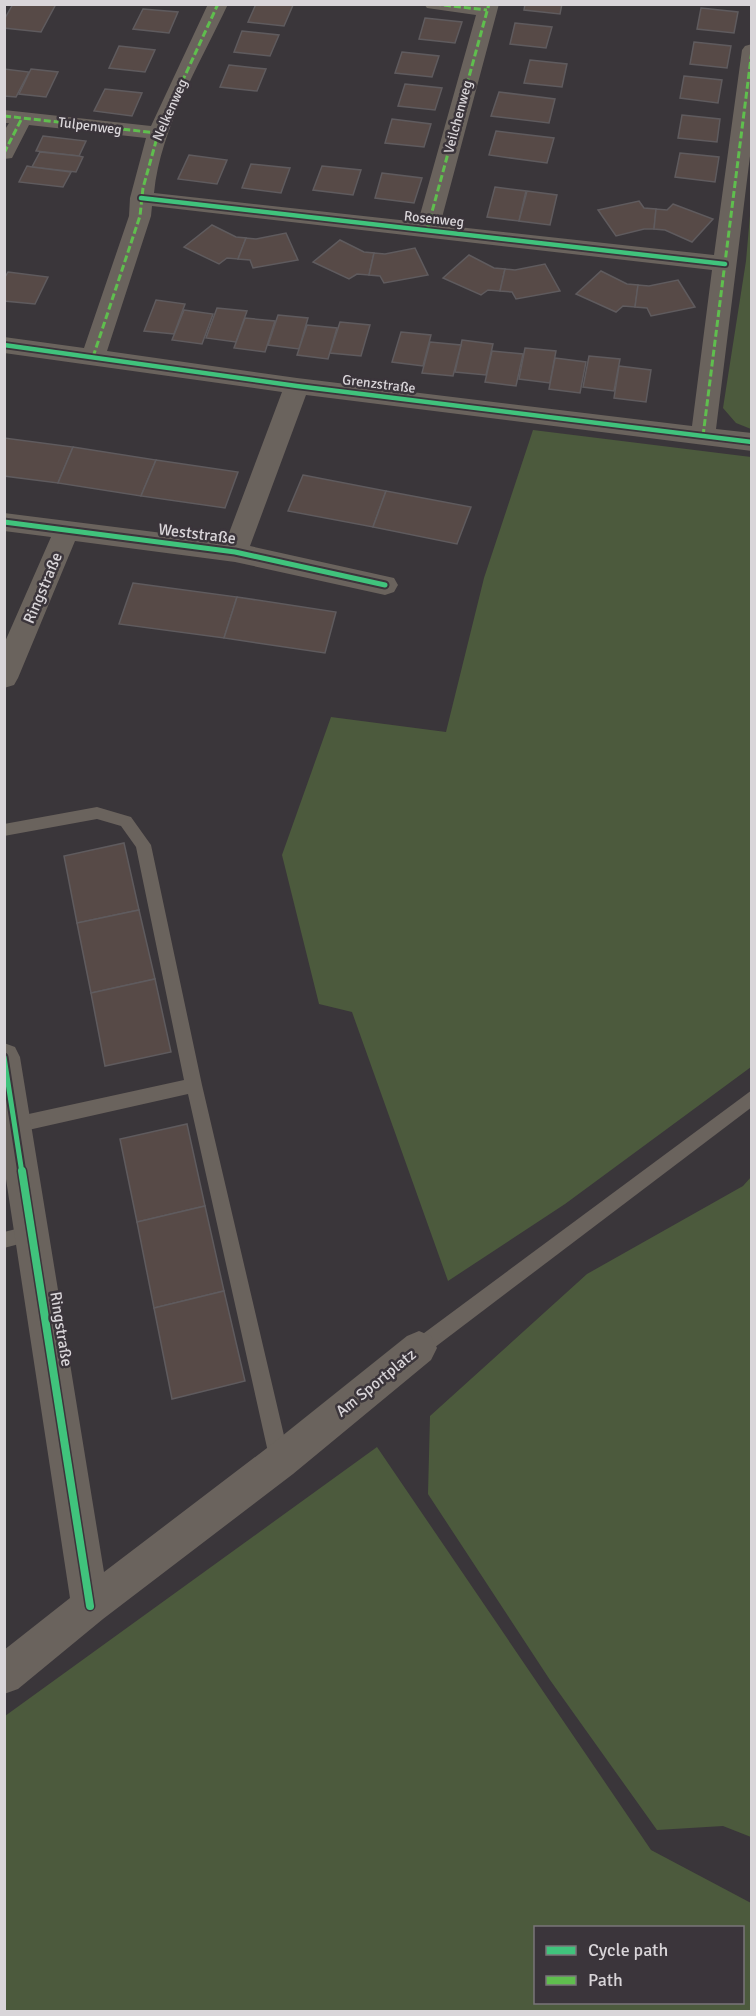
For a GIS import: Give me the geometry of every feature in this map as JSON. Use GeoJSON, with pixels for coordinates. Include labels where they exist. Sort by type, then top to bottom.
{"type":"FeatureCollection","features":[{"type":"Feature","properties":{"kind":"street","name":"Nelkenweg"},"geometry":{"type":"LineString","coordinates":[[93,357],[140,216],[141,198],[158,134],[218,4]]}},
{"type":"Feature","properties":{"kind":"street"},"geometry":{"type":"LineString","coordinates":[[434,4],[488,7]]}},
{"type":"Feature","properties":{"kind":"street","name":"Veilchenweg"},"geometry":{"type":"LineString","coordinates":[[427,230],[488,7]]}},
{"type":"Feature","properties":{"kind":"street"},"geometry":{"type":"LineString","coordinates":[[704,436],[752,50]]}},
{"type":"Feature","properties":{"kind":"street","name":"Tulpenweg"},"geometry":{"type":"LineString","coordinates":[[4,153],[13,117],[158,134]]}},
{"type":"Feature","properties":{"kind":"street","name":"Rosenweg"},"geometry":{"type":"LineString","coordinates":[[141,198],[725,264]]}},
{"type":"Feature","properties":{"kind":"street","name":"Grenzstraße"},"geometry":{"type":"LineString","coordinates":[[4,345],[297,386],[752,442]]}},
{"type":"Feature","properties":{"kind":"street","name":"Weststraße"},"geometry":{"type":"LineString","coordinates":[[235,552],[297,386]]}},
{"type":"Feature","properties":{"kind":"street","name":"Weststraße"},"geometry":{"type":"LineString","coordinates":[[4,522],[66,532],[235,552],[384,585]]}},
{"type":"Feature","properties":{"kind":"street","name":"Ringstraße"},"geometry":{"type":"LineString","coordinates":[[4,678],[66,532]]}},
{"type":"Feature","properties":{"kind":"street","name":"Ringstraße"},"geometry":{"type":"LineString","coordinates":[[4,1057],[15,1125],[18,1236],[90,1606]]}},
{"type":"Feature","properties":{"kind":"street","name":"Am Sportplatz"},"geometry":{"type":"LineString","coordinates":[[4,1675],[90,1606],[280,1461],[418,1348]]}},
{"type":"Feature","properties":{"kind":"lane"},"geometry":{"type":"LineString","coordinates":[[4,830],[97,813],[126,821],[143,845],[194,1085],[280,1461]]}},
{"type":"Feature","properties":{"kind":"lane"},"geometry":{"type":"LineString","coordinates":[[15,1125],[194,1085]]}},
{"type":"Feature","properties":{"kind":"lane","name":"Am Sportplatz"},"geometry":{"type":"LineString","coordinates":[[418,1348],[501,1283],[660,1169],[752,1097]]}},
{"type":"Feature","properties":{"kind":"green space"},"geometry":{"type":"Polygon","coordinates":[[[751,204],[751,429],[736,423],[723,408],[746,261],[751,204]]]}},
{"type":"Feature","properties":{"kind":"green space"},"geometry":{"type":"Polygon","coordinates":[[[533,430],[751,457],[751,1067],[565,1204],[448,1281],[352,1012],[319,1004],[282,855],[331,717],[446,732],[484,578],[533,430]]]}},
{"type":"Feature","properties":{"kind":"green space"},"geometry":{"type":"Polygon","coordinates":[[[751,1177],[751,1837],[723,1826],[657,1830],[550,1680],[428,1494],[430,1416],[587,1274],[743,1186],[751,1177]]]}},
{"type":"Feature","properties":{"kind":"green space"},"geometry":{"type":"Polygon","coordinates":[[[377,1447],[651,1850],[751,1903],[751,2011],[5,2011],[5,1716],[377,1447]]]}},
{"type":"Feature","properties":{"kind":"building"},"geometry":{"type":"Polygon","coordinates":[[[13,4],[56,4],[41,32],[4,28],[4,20],[13,4]]]}},
{"type":"Feature","properties":{"kind":"building"},"geometry":{"type":"Polygon","coordinates":[[[256,4],[293,5],[284,26],[248,22],[256,4]]]}},
{"type":"Feature","properties":{"kind":"building"},"geometry":{"type":"Polygon","coordinates":[[[525,4],[562,4],[560,14],[524,10],[525,4]]]}},
{"type":"Feature","properties":{"kind":"building"},"geometry":{"type":"Polygon","coordinates":[[[701,8],[738,12],[734,33],[697,29],[701,8]]]}},
{"type":"Feature","properties":{"kind":"building"},"geometry":{"type":"Polygon","coordinates":[[[143,9],[178,12],[169,33],[133,29],[143,9]]]}},
{"type":"Feature","properties":{"kind":"building"},"geometry":{"type":"Polygon","coordinates":[[[425,18],[462,22],[455,43],[419,39],[425,18]]]}},
{"type":"Feature","properties":{"kind":"building"},"geometry":{"type":"Polygon","coordinates":[[[515,23],[552,27],[546,48],[510,44],[515,23]]]}},
{"type":"Feature","properties":{"kind":"building"},"geometry":{"type":"Polygon","coordinates":[[[242,31],[279,35],[270,56],[234,52],[242,31]]]}},
{"type":"Feature","properties":{"kind":"building"},"geometry":{"type":"Polygon","coordinates":[[[694,42],[731,46],[727,68],[690,64],[694,42]]]}},
{"type":"Feature","properties":{"kind":"building"},"geometry":{"type":"Polygon","coordinates":[[[119,46],[155,50],[145,72],[109,68],[119,46]]]}},
{"type":"Feature","properties":{"kind":"building"},"geometry":{"type":"Polygon","coordinates":[[[402,52],[439,56],[432,77],[395,73],[402,52]]]}},
{"type":"Feature","properties":{"kind":"building"},"geometry":{"type":"Polygon","coordinates":[[[530,60],[567,64],[562,87],[524,83],[530,60]]]}},
{"type":"Feature","properties":{"kind":"building"},"geometry":{"type":"Polygon","coordinates":[[[229,65],[266,69],[257,91],[220,87],[229,65]]]}},
{"type":"Feature","properties":{"kind":"building"},"geometry":{"type":"Polygon","coordinates":[[[4,69],[29,72],[16,97],[4,96],[4,69]]]}},
{"type":"Feature","properties":{"kind":"building"},"geometry":{"type":"Polygon","coordinates":[[[31,69],[58,72],[46,97],[19,94],[31,69]]]}},
{"type":"Feature","properties":{"kind":"building"},"geometry":{"type":"Polygon","coordinates":[[[684,76],[722,80],[718,103],[680,98],[684,76]]]}},
{"type":"Feature","properties":{"kind":"building"},"geometry":{"type":"Polygon","coordinates":[[[405,84],[442,88],[435,110],[398,106],[405,84]]]}},
{"type":"Feature","properties":{"kind":"building"},"geometry":{"type":"Polygon","coordinates":[[[105,89],[142,93],[132,116],[94,111],[105,89]]]}},
{"type":"Feature","properties":{"kind":"building"},"geometry":{"type":"Polygon","coordinates":[[[499,92],[555,99],[549,123],[491,116],[499,92]]]}},
{"type":"Feature","properties":{"kind":"building"},"geometry":{"type":"Polygon","coordinates":[[[682,115],[720,119],[717,142],[678,138],[682,115]]]}},
{"type":"Feature","properties":{"kind":"building"},"geometry":{"type":"Polygon","coordinates":[[[392,119],[431,124],[424,147],[385,143],[392,119]]]}},
{"type":"Feature","properties":{"kind":"building"},"geometry":{"type":"Polygon","coordinates":[[[496,131],[554,138],[547,163],[489,155],[496,131]]]}},
{"type":"Feature","properties":{"kind":"building"},"geometry":{"type":"Polygon","coordinates":[[[43,136],[86,141],[79,156],[36,151],[43,136]]]}},
{"type":"Feature","properties":{"kind":"building"},"geometry":{"type":"Polygon","coordinates":[[[40,152],[83,157],[76,172],[32,167],[40,152]]]}},
{"type":"Feature","properties":{"kind":"building"},"geometry":{"type":"Polygon","coordinates":[[[680,153],[719,157],[715,182],[675,177],[680,153]]]}},
{"type":"Feature","properties":{"kind":"building"},"geometry":{"type":"Polygon","coordinates":[[[189,155],[227,160],[217,184],[178,179],[189,155]]]}},
{"type":"Feature","properties":{"kind":"building"},"geometry":{"type":"Polygon","coordinates":[[[251,164],[290,168],[281,193],[242,188],[251,164]]]}},
{"type":"Feature","properties":{"kind":"building"},"geometry":{"type":"Polygon","coordinates":[[[27,166],[71,172],[63,187],[19,182],[27,166]]]}},
{"type":"Feature","properties":{"kind":"building"},"geometry":{"type":"Polygon","coordinates":[[[322,166],[361,170],[353,195],[313,190],[322,166]]]}},
{"type":"Feature","properties":{"kind":"building"},"geometry":{"type":"Polygon","coordinates":[[[382,173],[422,178],[414,203],[375,198],[382,173]]]}},
{"type":"Feature","properties":{"kind":"building"},"geometry":{"type":"Polygon","coordinates":[[[495,187],[526,191],[519,221],[487,217],[495,187]]]}},
{"type":"Feature","properties":{"kind":"building"},"geometry":{"type":"Polygon","coordinates":[[[527,191],[557,195],[550,225],[519,221],[527,191]]]}},
{"type":"Feature","properties":{"kind":"building"},"geometry":{"type":"Polygon","coordinates":[[[639,201],[644,208],[656,209],[654,229],[644,229],[616,236],[598,210],[639,201]]]}},
{"type":"Feature","properties":{"kind":"building"},"geometry":{"type":"Polygon","coordinates":[[[673,204],[713,219],[692,242],[665,230],[654,229],[656,209],[667,210],[673,204]]]}},
{"type":"Feature","properties":{"kind":"building"},"geometry":{"type":"Polygon","coordinates":[[[212,225],[236,237],[246,238],[238,259],[227,258],[219,264],[184,247],[212,225]]]}},
{"type":"Feature","properties":{"kind":"building"},"geometry":{"type":"Polygon","coordinates":[[[286,233],[298,260],[253,268],[250,260],[238,259],[246,238],[256,239],[286,233]]]}},
{"type":"Feature","properties":{"kind":"building"},"geometry":{"type":"Polygon","coordinates":[[[340,240],[364,252],[374,253],[369,275],[357,274],[349,279],[313,262],[340,240]]]}},
{"type":"Feature","properties":{"kind":"building"},"geometry":{"type":"Polygon","coordinates":[[[415,248],[428,275],[384,283],[380,276],[369,275],[374,253],[385,254],[415,248]]]}},
{"type":"Feature","properties":{"kind":"building"},"geometry":{"type":"Polygon","coordinates":[[[469,255],[494,268],[505,269],[500,291],[488,290],[481,295],[443,278],[469,255]]]}},
{"type":"Feature","properties":{"kind":"building"},"geometry":{"type":"Polygon","coordinates":[[[545,264],[560,291],[516,299],[512,292],[500,291],[505,269],[515,270],[545,264]]]}},
{"type":"Feature","properties":{"kind":"building"},"geometry":{"type":"Polygon","coordinates":[[[601,271],[627,284],[638,285],[635,307],[623,306],[616,312],[576,294],[601,271]]]}},
{"type":"Feature","properties":{"kind":"building"},"geometry":{"type":"Polygon","coordinates":[[[8,272],[48,277],[35,304],[4,301],[4,279],[8,272]]]}},
{"type":"Feature","properties":{"kind":"building"},"geometry":{"type":"Polygon","coordinates":[[[678,280],[695,307],[651,316],[647,308],[635,307],[638,285],[649,286],[678,280]]]}},
{"type":"Feature","properties":{"kind":"building"},"geometry":{"type":"Polygon","coordinates":[[[156,300],[185,304],[174,334],[144,331],[156,300]]]}},
{"type":"Feature","properties":{"kind":"building"},"geometry":{"type":"Polygon","coordinates":[[[217,308],[247,311],[236,342],[206,338],[217,308]]]}},
{"type":"Feature","properties":{"kind":"building"},"geometry":{"type":"Polygon","coordinates":[[[184,310],[213,314],[202,344],[172,340],[184,310]]]}},
{"type":"Feature","properties":{"kind":"building"},"geometry":{"type":"Polygon","coordinates":[[[278,315],[308,318],[299,349],[268,345],[278,315]]]}},
{"type":"Feature","properties":{"kind":"building"},"geometry":{"type":"Polygon","coordinates":[[[245,318],[275,321],[265,352],[234,348],[245,318]]]}},
{"type":"Feature","properties":{"kind":"building"},"geometry":{"type":"Polygon","coordinates":[[[340,322],[370,325],[361,356],[330,353],[340,322]]]}},
{"type":"Feature","properties":{"kind":"building"},"geometry":{"type":"Polygon","coordinates":[[[307,325],[337,328],[328,359],[297,355],[307,325]]]}},
{"type":"Feature","properties":{"kind":"building"},"geometry":{"type":"Polygon","coordinates":[[[401,332],[431,335],[423,366],[392,362],[401,332]]]}},
{"type":"Feature","properties":{"kind":"building"},"geometry":{"type":"Polygon","coordinates":[[[462,340],[493,344],[486,375],[455,372],[462,340]]]}},
{"type":"Feature","properties":{"kind":"building"},"geometry":{"type":"Polygon","coordinates":[[[430,342],[461,345],[453,376],[422,373],[430,342]]]}},
{"type":"Feature","properties":{"kind":"building"},"geometry":{"type":"Polygon","coordinates":[[[525,348],[556,351],[550,383],[519,379],[525,348]]]}},
{"type":"Feature","properties":{"kind":"building"},"geometry":{"type":"Polygon","coordinates":[[[492,351],[523,354],[516,386],[485,382],[492,351]]]}},
{"type":"Feature","properties":{"kind":"building"},"geometry":{"type":"Polygon","coordinates":[[[589,356],[620,359],[614,391],[583,387],[589,356]]]}},
{"type":"Feature","properties":{"kind":"building"},"geometry":{"type":"Polygon","coordinates":[[[555,358],[586,362],[580,393],[549,389],[555,358]]]}},
{"type":"Feature","properties":{"kind":"building"},"geometry":{"type":"Polygon","coordinates":[[[619,366],[651,370],[646,402],[614,398],[619,366]]]}},
{"type":"Feature","properties":{"kind":"building"},"geometry":{"type":"Polygon","coordinates":[[[4,438],[73,447],[58,483],[4,476],[4,438]]]}},
{"type":"Feature","properties":{"kind":"building"},"geometry":{"type":"Polygon","coordinates":[[[73,447],[156,460],[141,496],[58,483],[73,447]]]}},
{"type":"Feature","properties":{"kind":"building"},"geometry":{"type":"Polygon","coordinates":[[[156,460],[238,472],[225,508],[141,496],[156,460]]]}},
{"type":"Feature","properties":{"kind":"building"},"geometry":{"type":"Polygon","coordinates":[[[303,475],[386,491],[373,527],[288,511],[303,475]]]}},
{"type":"Feature","properties":{"kind":"building"},"geometry":{"type":"Polygon","coordinates":[[[386,491],[471,507],[457,544],[373,527],[386,491]]]}},
{"type":"Feature","properties":{"kind":"building"},"geometry":{"type":"Polygon","coordinates":[[[133,583],[237,597],[224,638],[119,624],[133,583]]]}},
{"type":"Feature","properties":{"kind":"building"},"geometry":{"type":"Polygon","coordinates":[[[237,597],[336,612],[325,653],[224,638],[237,597]]]}},
{"type":"Feature","properties":{"kind":"building"},"geometry":{"type":"Polygon","coordinates":[[[124,843],[139,910],[77,923],[64,856],[124,843]]]}},
{"type":"Feature","properties":{"kind":"building"},"geometry":{"type":"Polygon","coordinates":[[[139,910],[155,979],[91,993],[77,923],[139,910]]]}},
{"type":"Feature","properties":{"kind":"building"},"geometry":{"type":"Polygon","coordinates":[[[155,979],[171,1052],[105,1066],[91,993],[155,979]]]}},
{"type":"Feature","properties":{"kind":"building"},"geometry":{"type":"Polygon","coordinates":[[[187,1124],[205,1206],[137,1222],[120,1139],[187,1124]]]}},
{"type":"Feature","properties":{"kind":"building"},"geometry":{"type":"Polygon","coordinates":[[[205,1206],[224,1291],[154,1308],[137,1222],[205,1206]]]}},
{"type":"Feature","properties":{"kind":"building"},"geometry":{"type":"Polygon","coordinates":[[[224,1291],[245,1381],[172,1399],[154,1308],[224,1291]]]}},
{"type":"Feature","properties":{"kind":"marked path"},"geometry":{"type":"LineString","coordinates":[[93,357],[140,216],[143,188],[158,134],[218,4]]}},
{"type":"Feature","properties":{"kind":"marked path"},"geometry":{"type":"LineString","coordinates":[[434,4],[487,10]]}},
{"type":"Feature","properties":{"kind":"marked path"},"geometry":{"type":"LineString","coordinates":[[427,230],[489,4]]}},
{"type":"Feature","properties":{"kind":"marked path"},"geometry":{"type":"LineString","coordinates":[[703,436],[752,50]]}},
{"type":"Feature","properties":{"kind":"marked path"},"geometry":{"type":"LineString","coordinates":[[4,116],[157,133]]}},
{"type":"Feature","properties":{"kind":"marked path"},"geometry":{"type":"LineString","coordinates":[[4,153],[22,118]]}},
{"type":"Feature","properties":{"kind":"cycle path"},"geometry":{"type":"LineString","coordinates":[[141,198],[725,264]]}},
{"type":"Feature","properties":{"kind":"cycle path"},"geometry":{"type":"LineString","coordinates":[[4,345],[297,386],[752,442]]}},
{"type":"Feature","properties":{"kind":"cycle path"},"geometry":{"type":"LineString","coordinates":[[4,522],[235,552],[385,585]]}},
{"type":"Feature","properties":{"kind":"cycle path"},"geometry":{"type":"LineString","coordinates":[[4,1057],[90,1606]]}}]}
